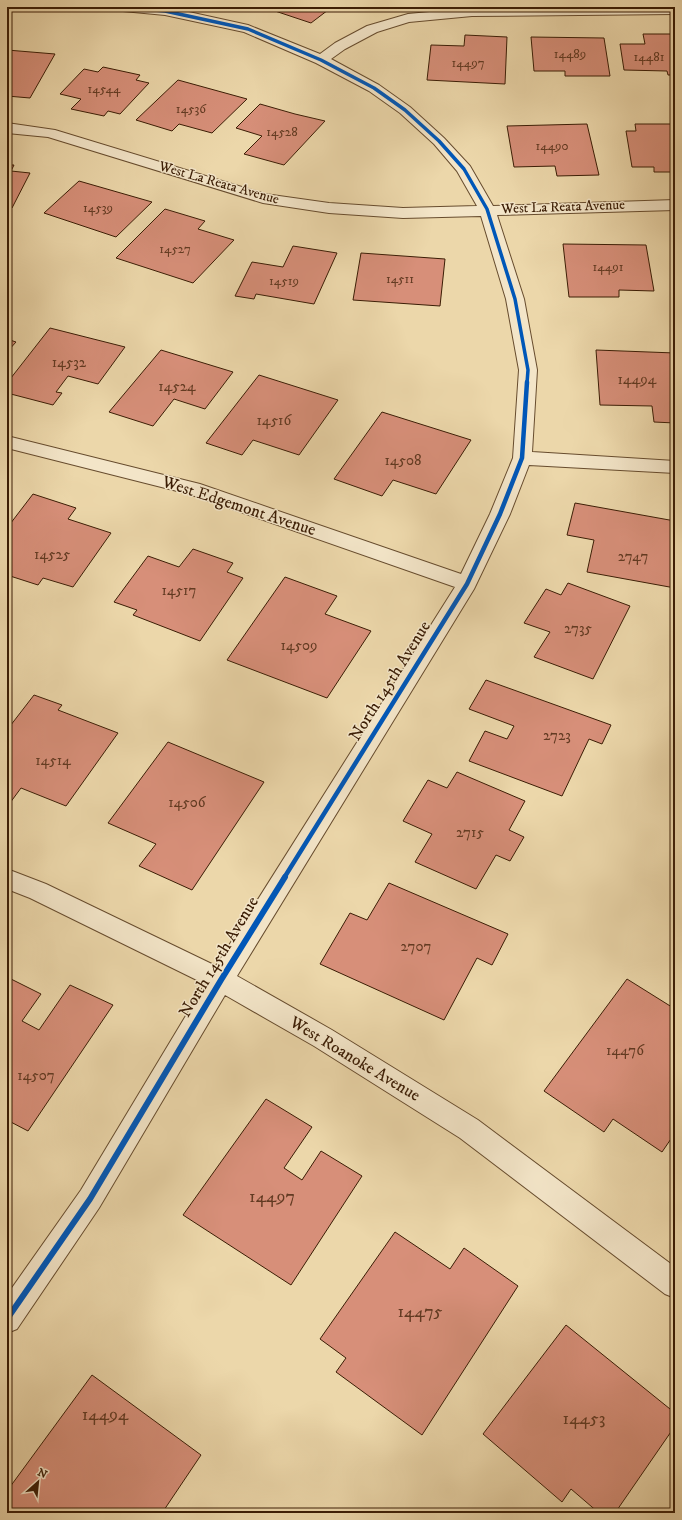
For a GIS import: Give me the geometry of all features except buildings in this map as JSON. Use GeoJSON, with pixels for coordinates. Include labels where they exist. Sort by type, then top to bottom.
{"type":"FeatureCollection","features":[{"type":"Feature","properties":{"kind":"street","name":"North 145th Avenue"},"geometry":{"type":"LineString","coordinates":[[7,1319],[90,1199],[221,980],[467,584],[500,514],[522,458],[528,370],[515,299],[487,209],[464,169],[439,141],[405,110],[374,88],[321,60],[248,29],[165,11],[123,7]]}},
{"type":"Feature","properties":{"kind":"street"},"geometry":{"type":"LineString","coordinates":[[321,60],[340,46],[372,29],[408,18],[472,12],[675,10]]}},
{"type":"Feature","properties":{"kind":"street","name":"West La Reata Avenue"},"geometry":{"type":"LineString","coordinates":[[7,128],[50,132],[263,198],[329,208],[403,213],[487,209],[675,205]]}},
{"type":"Feature","properties":{"kind":"street","name":"West Edgemont Avenue"},"geometry":{"type":"LineString","coordinates":[[7,442],[194,489],[467,584]]}},
{"type":"Feature","properties":{"kind":"street"},"geometry":{"type":"LineString","coordinates":[[522,458],[675,467]]}},
{"type":"Feature","properties":{"kind":"street","name":"West Roanoke Avenue"},"geometry":{"type":"LineString","coordinates":[[7,879],[38,891],[221,980],[323,1038],[469,1129],[675,1284]]}},
{"type":"Feature","properties":{"kind":"cycle path"},"geometry":{"type":"LineString","coordinates":[[7,1319],[90,1199],[221,980],[467,584],[500,514],[522,458],[528,370],[515,299],[487,209],[464,169],[439,141],[405,110],[374,88],[321,60],[248,29],[165,11],[123,7]]}}]}
